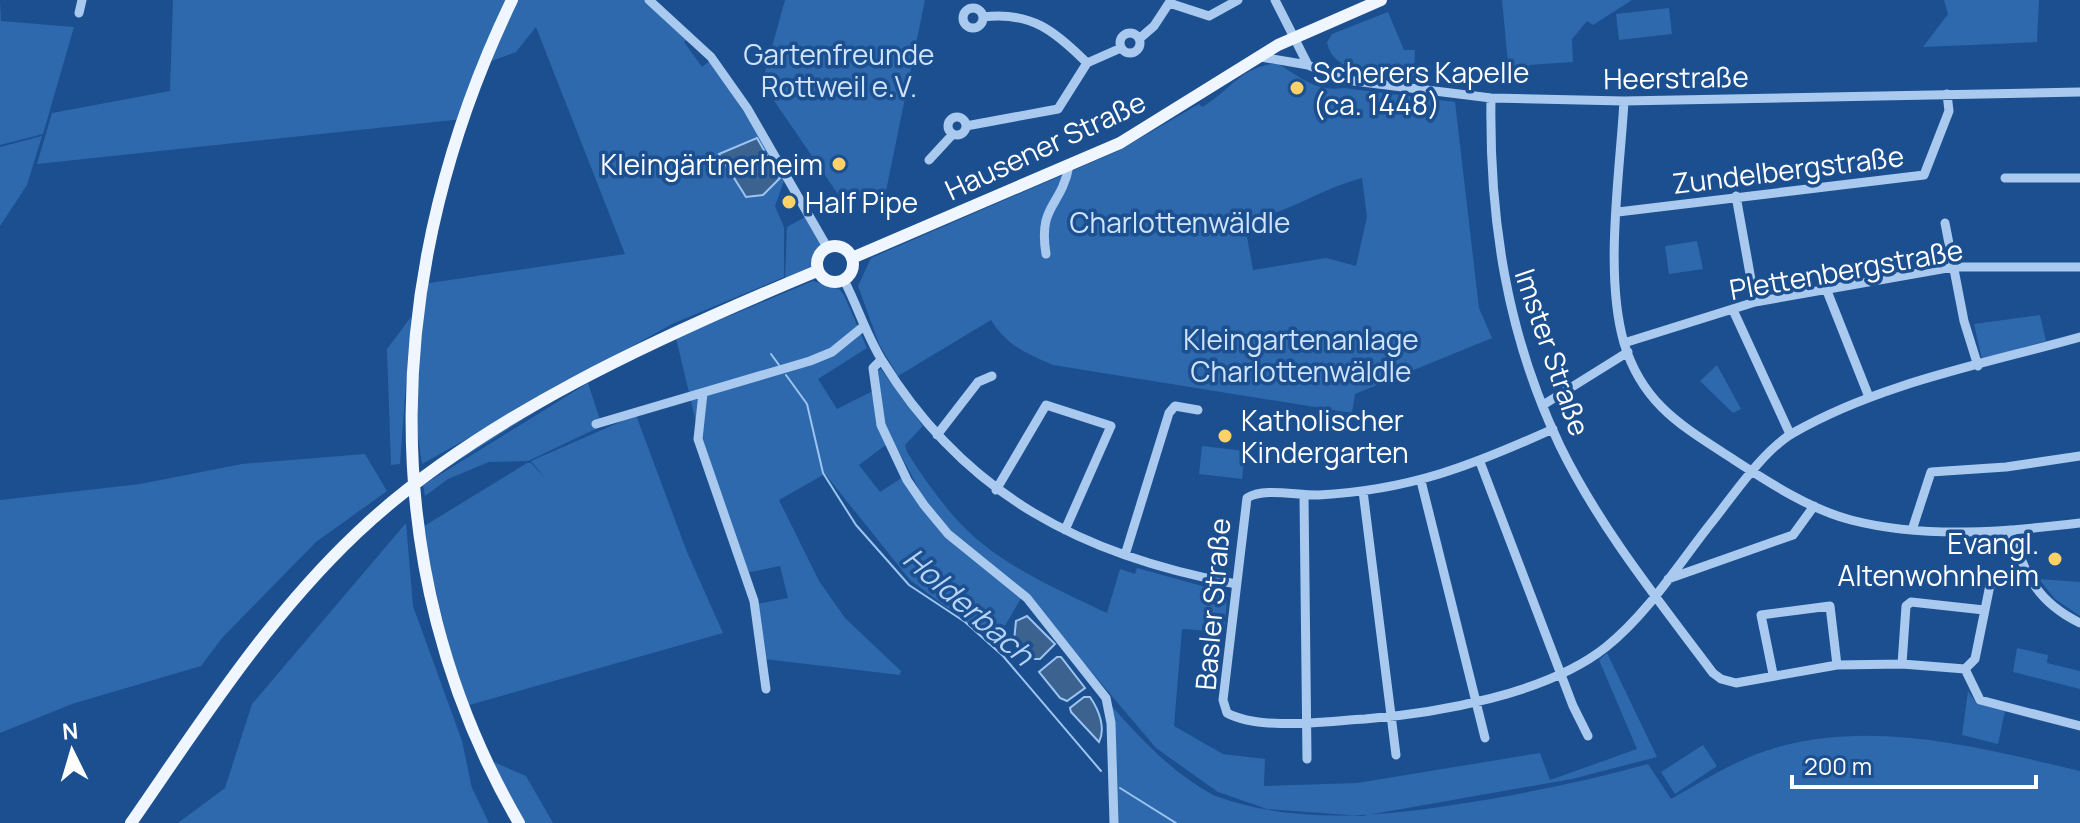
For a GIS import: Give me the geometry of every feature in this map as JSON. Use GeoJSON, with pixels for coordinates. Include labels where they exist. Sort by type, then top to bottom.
{"type":"FeatureCollection","features":[{"type":"Feature","properties":{"kind":"main road"},"geometry":{"type":"LineString","coordinates":[[512,0],[463,113],[430,226],[412,351],[411,458],[436,615],[457,687],[482,749],[519,823]]}},
{"type":"Feature","properties":{"kind":"main road","name":"Hausener Straße"},"geometry":{"type":"LineString","coordinates":[[852,258],[1069,166],[1155,123],[1257,57],[1381,0]]}},
{"type":"Feature","properties":{"kind":"main road"},"geometry":{"type":"LineString","coordinates":[[827,247],[842,247],[852,258],[852,271],[844,280],[831,282],[817,271],[819,254],[827,247]]}},
{"type":"Feature","properties":{"kind":"main road"},"geometry":{"type":"LineString","coordinates":[[131,823],[244,659],[359,530],[491,432],[576,381],[817,271]]}},
{"type":"Feature","properties":{"kind":"street"},"geometry":{"type":"LineString","coordinates":[[79,13],[82,0]]}},
{"type":"Feature","properties":{"kind":"street"},"geometry":{"type":"LineString","coordinates":[[649,0],[711,57],[747,108],[827,247]]}},
{"type":"Feature","properties":{"kind":"street"},"geometry":{"type":"LineString","coordinates":[[929,160],[953,134],[962,133],[966,126],[1058,109],[1087,63],[1121,48],[1121,39],[1125,34],[1132,33],[1139,39],[1154,26],[1170,2],[1209,16],[1238,0]]}},
{"type":"Feature","properties":{"kind":"street"},"geometry":{"type":"LineString","coordinates":[[1275,0],[1308,65]]}},
{"type":"Feature","properties":{"kind":"street"},"geometry":{"type":"LineString","coordinates":[[966,5],[978,9],[983,17],[980,26],[970,28],[963,17],[966,5]]}},
{"type":"Feature","properties":{"kind":"street"},"geometry":{"type":"LineString","coordinates":[[983,17],[1022,16],[1062,38],[1087,63]]}},
{"type":"Feature","properties":{"kind":"street","name":"Heerstraße"},"geometry":{"type":"LineString","coordinates":[[1257,57],[1308,65],[1346,80],[1491,98],[1624,101],[2080,92]]}},
{"type":"Feature","properties":{"kind":"street","name":"Zundelbergstraße"},"geometry":{"type":"LineString","coordinates":[[1618,212],[1924,175],[1949,111],[1947,94]]}},
{"type":"Feature","properties":{"kind":"street","name":"Imster Straße"},"geometry":{"type":"LineString","coordinates":[[1491,98],[1490,160],[1503,279],[1553,429],[1595,508],[1655,595],[1721,679],[1736,683],[1773,674]]}},
{"type":"Feature","properties":{"kind":"street"},"geometry":{"type":"LineString","coordinates":[[1624,101],[1615,294],[1626,348],[1646,390],[1671,419],[1753,472],[1814,506],[1849,520],[1912,530],[2010,530],[2080,523]]}},
{"type":"Feature","properties":{"kind":"street"},"geometry":{"type":"LineString","coordinates":[[1046,254],[1043,230],[1046,214],[1065,187],[1069,166]]}},
{"type":"Feature","properties":{"kind":"street"},"geometry":{"type":"LineString","coordinates":[[2005,178],[2080,178]]}},
{"type":"Feature","properties":{"kind":"street"},"geometry":{"type":"LineString","coordinates":[[1736,196],[1755,302]]}},
{"type":"Feature","properties":{"kind":"street"},"geometry":{"type":"LineString","coordinates":[[1945,223],[1964,321],[1978,366]]}},
{"type":"Feature","properties":{"kind":"street","name":"Plettenbergstraße"},"geometry":{"type":"LineString","coordinates":[[1543,405],[1626,348],[1755,302],[1953,267],[2080,267]]}},
{"type":"Feature","properties":{"kind":"street"},"geometry":{"type":"LineString","coordinates":[[844,280],[881,360],[953,454],[996,490],[1065,530],[1125,555],[1236,584]]}},
{"type":"Feature","properties":{"kind":"street"},"geometry":{"type":"LineString","coordinates":[[1827,291],[1869,397]]}},
{"type":"Feature","properties":{"kind":"street"},"geometry":{"type":"LineString","coordinates":[[1733,310],[1790,434],[1869,397],[2080,337]]}},
{"type":"Feature","properties":{"kind":"street"},"geometry":{"type":"LineString","coordinates":[[596,424],[810,361],[832,352],[864,326]]}},
{"type":"Feature","properties":{"kind":"street"},"geometry":{"type":"LineString","coordinates":[[881,360],[873,368],[876,406],[907,480],[948,534],[1027,598],[1106,698],[1111,723],[1114,823]]}},
{"type":"Feature","properties":{"kind":"street"},"geometry":{"type":"LineString","coordinates":[[937,435],[978,382],[992,376]]}},
{"type":"Feature","properties":{"kind":"street"},"geometry":{"type":"LineString","coordinates":[[703,393],[698,439],[754,601],[766,689]]}},
{"type":"Feature","properties":{"kind":"street"},"geometry":{"type":"LineString","coordinates":[[996,490],[1046,405],[1111,426],[1065,530]]}},
{"type":"Feature","properties":{"kind":"street"},"geometry":{"type":"LineString","coordinates":[[1125,555],[1169,413],[1175,406],[1198,410]]}},
{"type":"Feature","properties":{"kind":"street","name":"Basler Straße"},"geometry":{"type":"LineString","coordinates":[[1553,429],[1480,462],[1421,481],[1363,491],[1304,496],[1254,493],[1247,498],[1223,700],[1227,713],[1239,719],[1307,723],[1392,717],[1477,701],[1560,675],[1607,646],[1655,595],[1753,472],[1790,434]]}},
{"type":"Feature","properties":{"kind":"street"},"geometry":{"type":"LineString","coordinates":[[1912,530],[1931,472],[2006,467],[2080,456]]}},
{"type":"Feature","properties":{"kind":"street"},"geometry":{"type":"LineString","coordinates":[[1480,462],[1560,675],[1588,736]]}},
{"type":"Feature","properties":{"kind":"street"},"geometry":{"type":"LineString","coordinates":[[1421,481],[1485,738]]}},
{"type":"Feature","properties":{"kind":"street"},"geometry":{"type":"LineString","coordinates":[[1363,491],[1396,755]]}},
{"type":"Feature","properties":{"kind":"street"},"geometry":{"type":"LineString","coordinates":[[1304,496],[1307,759]]}},
{"type":"Feature","properties":{"kind":"street"},"geometry":{"type":"LineString","coordinates":[[1668,579],[1793,535],[1814,506]]}},
{"type":"Feature","properties":{"kind":"street"},"geometry":{"type":"LineString","coordinates":[[2010,530],[2027,576],[2054,609],[2080,623]]}},
{"type":"Feature","properties":{"kind":"street"},"geometry":{"type":"LineString","coordinates":[[1837,665],[1830,606],[1761,615],[1773,674],[1837,665],[1902,664],[1965,669],[1975,659],[1990,585],[2000,580],[2027,576]]}},
{"type":"Feature","properties":{"kind":"street"},"geometry":{"type":"LineString","coordinates":[[1902,664],[1906,606],[1911,602],[1984,610]]}},
{"type":"Feature","properties":{"kind":"street"},"geometry":{"type":"LineString","coordinates":[[1965,669],[1980,700],[2080,726]]}},
{"type":"Feature","properties":{"kind":"green space"},"geometry":{"type":"Polygon","coordinates":[[[0,0],[1,21],[74,27],[43,134],[0,145],[0,0]]]}},
{"type":"Feature","properties":{"kind":"green space"},"geometry":{"type":"Polygon","coordinates":[[[173,0],[514,0],[463,119],[37,164],[52,113],[170,91],[173,0]]]}},
{"type":"Feature","properties":{"kind":"green space"},"geometry":{"type":"Polygon","coordinates":[[[517,0],[647,0],[689,38],[684,42],[702,67],[711,60],[785,178],[775,206],[784,227],[784,277],[672,324],[422,464],[415,417],[423,284],[625,254],[536,27],[516,52],[486,63],[517,0]]]}},
{"type":"Feature","properties":{"kind":"green space","name":"Gartenfreunde Rottweil e.V."},"geometry":{"type":"Polygon","coordinates":[[[785,0],[925,0],[885,196],[842,200],[762,83],[785,0]]]}},
{"type":"Feature","properties":{"kind":"green space"},"geometry":{"type":"Polygon","coordinates":[[[1502,0],[1632,0],[1593,25],[1587,21],[1572,39],[1573,62],[1529,65],[1529,84],[1510,84],[1502,0]]]}},
{"type":"Feature","properties":{"kind":"green space"},"geometry":{"type":"Polygon","coordinates":[[[1944,0],[2039,0],[2037,42],[1923,47],[1948,14],[1944,0]]]}},
{"type":"Feature","properties":{"kind":"green space"},"geometry":{"type":"Polygon","coordinates":[[[1669,8],[1672,34],[1619,40],[1616,14],[1669,8]]]}},
{"type":"Feature","properties":{"kind":"green space"},"geometry":{"type":"Polygon","coordinates":[[[1388,12],[1404,50],[1415,50],[1414,79],[1376,75],[1350,68],[1331,53],[1327,42],[1332,34],[1388,12]]]}},
{"type":"Feature","properties":{"kind":"green space"},"geometry":{"type":"Polygon","coordinates":[[[1277,63],[1324,88],[1455,102],[1479,308],[1492,338],[1355,394],[1352,413],[1053,365],[1011,342],[991,320],[898,376],[879,344],[858,286],[871,258],[1118,151],[1199,104],[1202,107],[1243,75],[1264,65],[1277,63]],[[1362,178],[1289,208],[1244,220],[1253,270],[1326,258],[1356,266],[1367,217],[1362,178]]]}},
{"type":"Feature","properties":{"kind":"green space"},"geometry":{"type":"Polygon","coordinates":[[[42,136],[27,185],[0,226],[0,147],[42,136]]]}},
{"type":"Feature","properties":{"kind":"green space"},"geometry":{"type":"Polygon","coordinates":[[[807,216],[823,249],[815,258],[813,272],[701,321],[578,385],[423,483],[421,471],[576,379],[672,327],[785,280],[787,227],[807,216]]]}},
{"type":"Feature","properties":{"kind":"green space"},"geometry":{"type":"Polygon","coordinates":[[[1697,241],[1703,269],[1669,274],[1665,246],[1697,241]]]}},
{"type":"Feature","properties":{"kind":"green space"},"geometry":{"type":"Polygon","coordinates":[[[813,281],[839,289],[844,295],[867,348],[818,379],[837,409],[873,391],[887,444],[859,465],[880,492],[903,477],[922,507],[1021,598],[995,643],[910,580],[825,474],[779,500],[819,581],[845,618],[901,671],[900,675],[764,659],[756,604],[788,598],[780,566],[746,573],[700,439],[676,338],[813,281]]]}},
{"type":"Feature","properties":{"kind":"green space"},"geometry":{"type":"Polygon","coordinates":[[[2040,315],[2046,341],[1982,359],[1974,324],[2040,315]]]}},
{"type":"Feature","properties":{"kind":"green space"},"geometry":{"type":"Polygon","coordinates":[[[411,317],[400,464],[391,465],[387,349],[411,317]]]}},
{"type":"Feature","properties":{"kind":"green space"},"geometry":{"type":"Polygon","coordinates":[[[1717,365],[1741,409],[1733,413],[1700,381],[1717,365]]]}},
{"type":"Feature","properties":{"kind":"green space"},"geometry":{"type":"Polygon","coordinates":[[[881,369],[923,426],[905,445],[907,452],[951,513],[999,556],[1107,613],[1120,569],[1135,574],[1137,568],[1220,591],[1227,599],[1224,632],[1182,629],[1174,726],[1223,754],[1265,759],[1264,786],[1357,783],[1540,753],[1550,780],[1637,749],[1599,660],[1607,653],[1657,757],[1572,779],[1362,816],[1267,809],[1218,792],[1156,748],[1056,630],[948,529],[927,504],[884,424],[878,370],[881,369]]]}},
{"type":"Feature","properties":{"kind":"green space"},"geometry":{"type":"Polygon","coordinates":[[[588,383],[602,426],[528,461],[489,462],[448,479],[425,496],[423,485],[588,383]]]}},
{"type":"Feature","properties":{"kind":"green space"},"geometry":{"type":"Polygon","coordinates":[[[636,415],[687,552],[723,633],[466,706],[458,687],[421,528],[527,463],[531,463],[546,479],[531,461],[636,415]]]}},
{"type":"Feature","properties":{"kind":"green space"},"geometry":{"type":"Polygon","coordinates":[[[1202,446],[1245,451],[1242,479],[1199,474],[1202,446]]]}},
{"type":"Feature","properties":{"kind":"green space"},"geometry":{"type":"Polygon","coordinates":[[[365,454],[387,491],[316,542],[222,638],[201,666],[72,704],[0,733],[0,500],[140,484],[242,464],[365,454]]]}},
{"type":"Feature","properties":{"kind":"green space"},"geometry":{"type":"Polygon","coordinates":[[[406,523],[413,606],[462,741],[472,788],[489,823],[178,823],[225,788],[252,704],[406,523]]]}},
{"type":"Feature","properties":{"kind":"green space"},"geometry":{"type":"Polygon","coordinates":[[[2039,579],[2080,582],[2080,616],[2055,599],[2039,579]]]}},
{"type":"Feature","properties":{"kind":"green space"},"geometry":{"type":"Polygon","coordinates":[[[2017,648],[2048,655],[2047,663],[2080,671],[2080,689],[2013,672],[2017,648]]]}},
{"type":"Feature","properties":{"kind":"green space"},"geometry":{"type":"Polygon","coordinates":[[[1968,691],[1976,703],[2005,711],[1998,744],[1962,735],[1968,691]]]}},
{"type":"Feature","properties":{"kind":"green space"},"geometry":{"type":"Polygon","coordinates":[[[1108,702],[1156,753],[1197,786],[1241,804],[1300,814],[1361,815],[1422,809],[1551,788],[1648,764],[1671,799],[1737,762],[1787,745],[1828,738],[1871,736],[1956,744],[2080,771],[2080,823],[1116,823],[1108,702]]]}},
{"type":"Feature","properties":{"kind":"green space"},"geometry":{"type":"Polygon","coordinates":[[[1703,745],[1717,766],[1675,794],[1661,772],[1703,745]]]}},
{"type":"Feature","properties":{"kind":"green space"},"geometry":{"type":"Polygon","coordinates":[[[487,759],[526,776],[553,823],[518,823],[487,759]]]}},
{"type":"Feature","properties":{"kind":"shaded area"},"geometry":{"type":"Polygon","coordinates":[[[757,138],[780,178],[763,195],[746,197],[719,154],[757,138]]]}},
{"type":"Feature","properties":{"kind":"shaded area"},"geometry":{"type":"Polygon","coordinates":[[[1027,616],[1055,644],[1040,659],[1031,659],[1014,641],[1016,621],[1027,616]]]}},
{"type":"Feature","properties":{"kind":"shaded area"},"geometry":{"type":"Polygon","coordinates":[[[1061,657],[1085,688],[1067,701],[1060,698],[1039,672],[1061,657]]]}},
{"type":"Feature","properties":{"kind":"shaded area"},"geometry":{"type":"Polygon","coordinates":[[[1084,697],[1090,697],[1099,713],[1102,731],[1099,742],[1071,712],[1070,708],[1084,697]]]}},
{"type":"Feature","properties":{"kind":"waterway"},"geometry":{"type":"LineString","coordinates":[[771,354],[779,365]]}},
{"type":"Feature","properties":{"kind":"waterway","name":"Holderbach"},"geometry":{"type":"LineString","coordinates":[[786,375],[807,404],[823,473],[856,525],[909,585],[965,622],[1003,656],[1101,771]]}},
{"type":"Feature","properties":{"kind":"waterway","name":"Holderbach"},"geometry":{"type":"LineString","coordinates":[[1120,788],[1176,823]]}},
{"type":"Feature","properties":{"kind":"place","name":"Scherers Kapelle (ca. 1448)"},"geometry":{"type":"Point","coordinates":[1297,88]}},
{"type":"Feature","properties":{"kind":"place","name":"Kleingärtnerheim"},"geometry":{"type":"Point","coordinates":[839,164]}},
{"type":"Feature","properties":{"kind":"place","name":"Half Pipe"},"geometry":{"type":"Point","coordinates":[789,202]}},
{"type":"Feature","properties":{"kind":"place","name":"Katholischer Kindergarten"},"geometry":{"type":"Point","coordinates":[1225,436]}},
{"type":"Feature","properties":{"kind":"place","name":"Evangl. Altenwohnheim"},"geometry":{"type":"Point","coordinates":[2055,559]}},
{"type":"Feature","properties":{"kind":"park label","name":"Charlottenwäldle"},"geometry":{"type":"Point","coordinates":[1180,222]}},
{"type":"Feature","properties":{"kind":"park label","name":"Kleingartenanlage Charlottenwäldle"},"geometry":{"type":"Point","coordinates":[1301,355]}}]}
